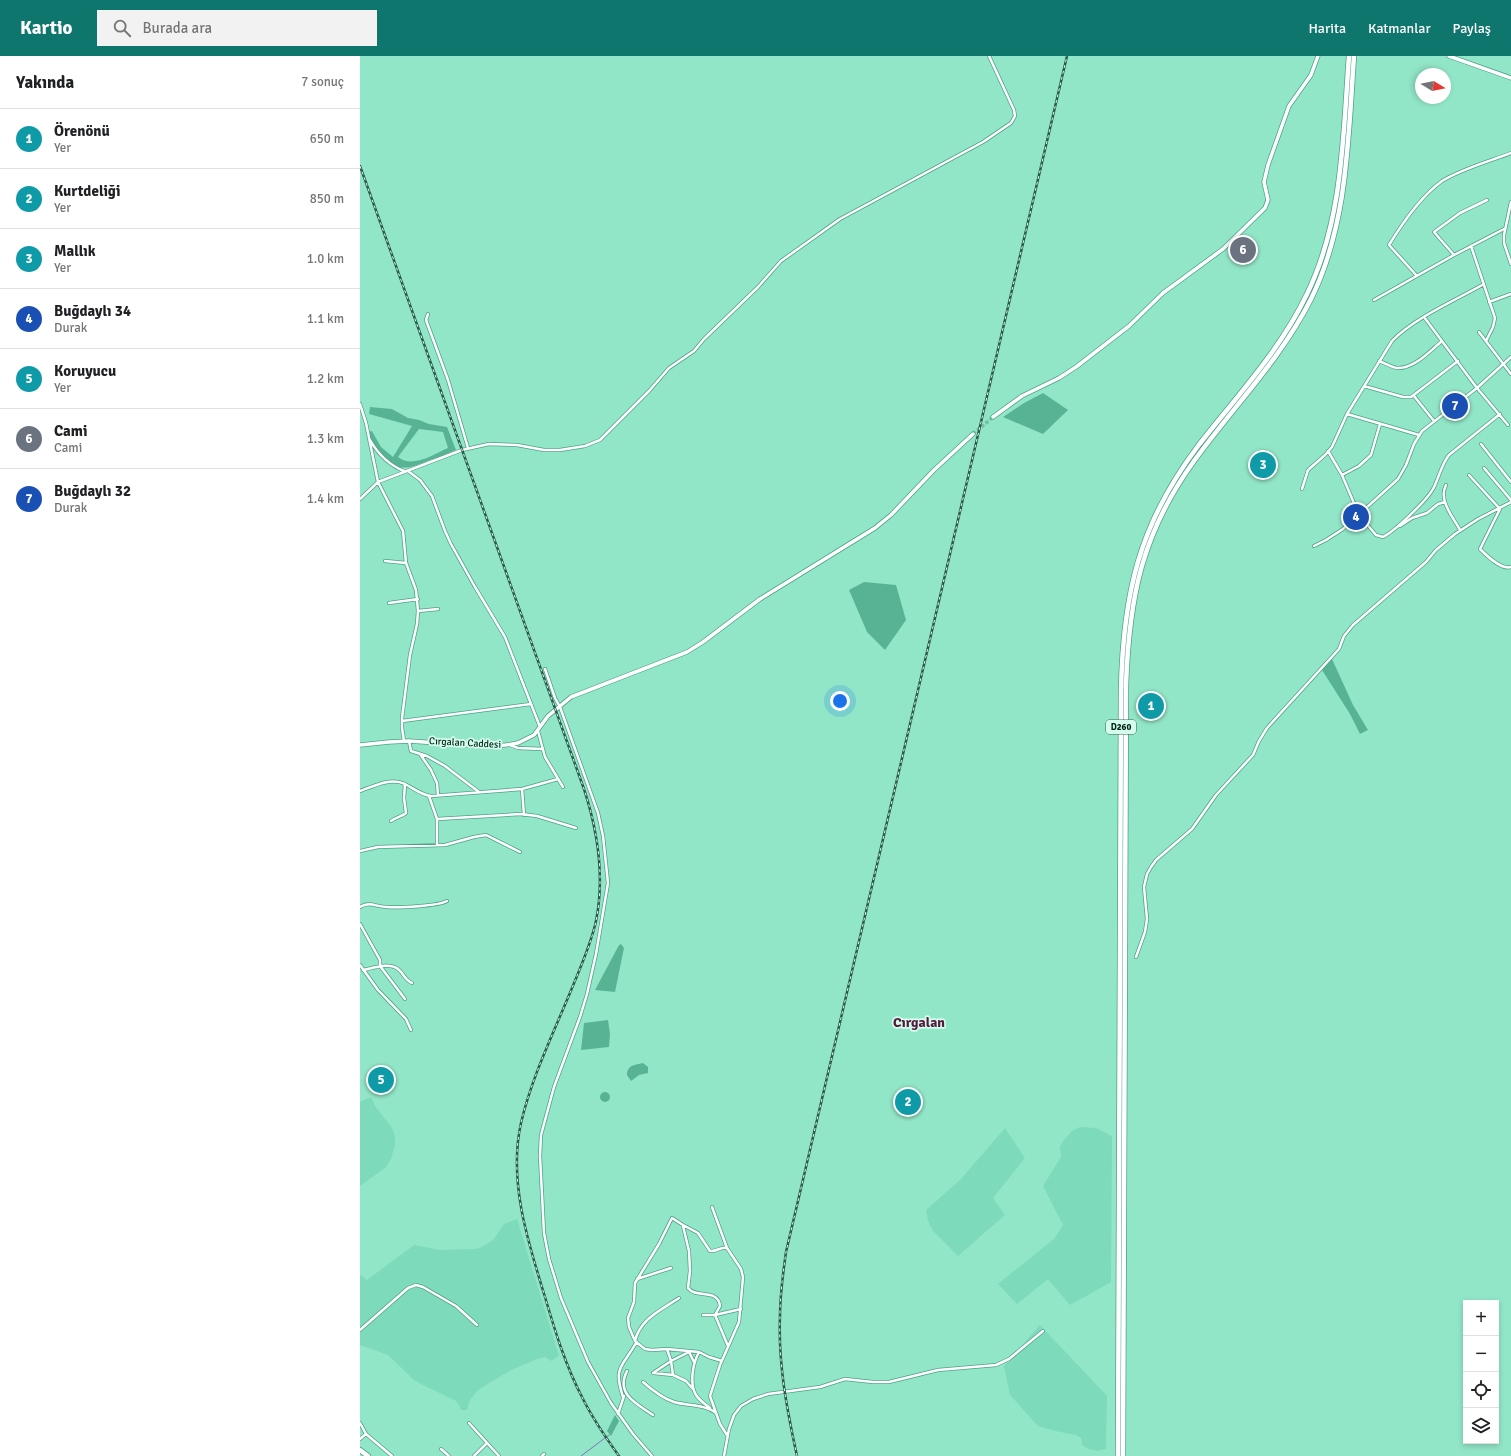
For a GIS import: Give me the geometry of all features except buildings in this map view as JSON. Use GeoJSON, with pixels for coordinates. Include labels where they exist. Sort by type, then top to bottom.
{"type":"FeatureCollection","features":[{"type":"Feature","properties":{"kind":"highway","name":"D260"},"geometry":{"type":"LineString","coordinates":[[1118,1456],[1121,690],[1122,646],[1127,604],[1134,573],[1144,543],[1155,515],[1167,493],[1194,451],[1254,376],[1284,335],[1300,308],[1315,277],[1328,240],[1337,195],[1342,155],[1349,56]]}},
{"type":"Feature","properties":{"kind":"highway","name":"D260"},"geometry":{"type":"LineString","coordinates":[[1123,1456],[1126,685],[1127,645],[1132,608],[1139,576],[1148,547],[1156,525],[1172,494],[1198,456],[1279,352],[1306,309],[1320,278],[1332,245],[1342,199],[1348,146],[1354,56]]}},
{"type":"Feature","properties":{"kind":"highway"},"geometry":{"type":"LineString","coordinates":[[360,1450],[368,1456]]}},
{"type":"Feature","properties":{"kind":"street"},"geometry":{"type":"LineString","coordinates":[[360,499],[378,482],[468,448],[489,444],[517,445],[544,450],[560,450],[589,445],[603,438],[649,391],[669,368],[694,351],[704,339],[758,287],[781,261],[840,219],[977,145],[1010,125],[1014,118],[1014,110],[989,56]]}},
{"type":"Feature","properties":{"kind":"street"},"geometry":{"type":"LineString","coordinates":[[993,417],[1022,396],[1059,378],[1076,367],[1129,326],[1163,293],[1223,248],[1265,208],[1268,200],[1264,182],[1268,165],[1289,106],[1311,74],[1318,56]]}},
{"type":"Feature","properties":{"kind":"street"},"geometry":{"type":"LineString","coordinates":[[1450,56],[1511,78]]}},
{"type":"Feature","properties":{"kind":"street"},"geometry":{"type":"LineString","coordinates":[[1417,276],[1389,245],[1406,217],[1434,188],[1447,179],[1511,153]]}},
{"type":"Feature","properties":{"kind":"street"},"geometry":{"type":"LineString","coordinates":[[1454,255],[1434,232],[1460,213],[1487,200]]}},
{"type":"Feature","properties":{"kind":"street"},"geometry":{"type":"LineString","coordinates":[[1511,202],[1504,229],[1504,243],[1511,264]]}},
{"type":"Feature","properties":{"kind":"street"},"geometry":{"type":"LineString","coordinates":[[1507,218],[1511,220]]}},
{"type":"Feature","properties":{"kind":"street"},"geometry":{"type":"LineString","coordinates":[[1374,300],[1504,229]]}},
{"type":"Feature","properties":{"kind":"street"},"geometry":{"type":"LineString","coordinates":[[1471,246],[1495,321],[1486,341]]}},
{"type":"Feature","properties":{"kind":"street"},"geometry":{"type":"LineString","coordinates":[[1302,489],[1305,476],[1309,468],[1328,451],[1334,443],[1364,386],[1386,349],[1395,338],[1424,317],[1484,284]]}},
{"type":"Feature","properties":{"kind":"street"},"geometry":{"type":"LineString","coordinates":[[1489,302],[1511,294]]}},
{"type":"Feature","properties":{"kind":"street"},"geometry":{"type":"LineString","coordinates":[[428,314],[426,320],[448,380],[468,448]]}},
{"type":"Feature","properties":{"kind":"street"},"geometry":{"type":"LineString","coordinates":[[1424,317],[1477,388],[1508,425]]}},
{"type":"Feature","properties":{"kind":"street"},"geometry":{"type":"LineString","coordinates":[[1479,332],[1511,374]]}},
{"type":"Feature","properties":{"kind":"street"},"geometry":{"type":"LineString","coordinates":[[1380,361],[1396,367],[1407,366],[1414,363],[1442,342]]}},
{"type":"Feature","properties":{"kind":"street"},"geometry":{"type":"LineString","coordinates":[[1314,546],[1338,532],[1398,479],[1419,435],[1434,421],[1477,388],[1511,357]]}},
{"type":"Feature","properties":{"kind":"street"},"geometry":{"type":"LineString","coordinates":[[1364,386],[1408,398],[1414,396],[1458,361]]}},
{"type":"Feature","properties":{"kind":"street"},"geometry":{"type":"LineString","coordinates":[[1414,396],[1434,421]]}},
{"type":"Feature","properties":{"kind":"street"},"geometry":{"type":"LineString","coordinates":[[360,404],[378,482],[403,531],[406,563],[415,583],[418,599],[418,611],[409,662],[402,721],[404,741]]}},
{"type":"Feature","properties":{"kind":"street"},"geometry":{"type":"LineString","coordinates":[[1348,414],[1419,435]]}},
{"type":"Feature","properties":{"kind":"street"},"geometry":{"type":"LineString","coordinates":[[1328,451],[1342,475],[1359,515],[1376,535],[1379,537],[1385,536],[1398,526],[1430,495],[1449,455],[1500,414]]}},
{"type":"Feature","properties":{"kind":"street"},"geometry":{"type":"LineString","coordinates":[[1342,475],[1359,466],[1371,455],[1380,424]]}},
{"type":"Feature","properties":{"kind":"street","name":"Cırgalan Caddesi"},"geometry":{"type":"LineString","coordinates":[[360,745],[409,741],[483,746],[510,745],[528,740],[539,729],[548,716],[571,696],[673,658],[695,647],[760,599],[879,525],[934,470],[973,434]]}},
{"type":"Feature","properties":{"kind":"street"},"geometry":{"type":"LineString","coordinates":[[369,438],[375,448],[385,459],[392,465],[406,471],[420,480],[432,496],[451,544],[505,637],[531,704],[548,763],[563,787]]}},
{"type":"Feature","properties":{"kind":"street"},"geometry":{"type":"LineString","coordinates":[[1481,444],[1511,482]]}},
{"type":"Feature","properties":{"kind":"street"},"geometry":{"type":"LineString","coordinates":[[1136,957],[1143,939],[1147,919],[1145,883],[1149,871],[1156,860],[1192,829],[1213,799],[1253,755],[1267,728],[1339,649],[1344,636],[1353,624],[1426,562],[1442,544],[1460,530],[1511,501],[1484,468]]}},
{"type":"Feature","properties":{"kind":"street"},"geometry":{"type":"LineString","coordinates":[[1469,475],[1500,508]]}},
{"type":"Feature","properties":{"kind":"street"},"geometry":{"type":"LineString","coordinates":[[1446,485],[1443,494],[1445,502],[1460,530]]}},
{"type":"Feature","properties":{"kind":"street"},"geometry":{"type":"LineString","coordinates":[[1398,526],[1412,518],[1427,513],[1438,504],[1445,502]]}},
{"type":"Feature","properties":{"kind":"street"},"geometry":{"type":"LineString","coordinates":[[1500,508],[1499,513],[1480,549],[1503,567],[1511,567]]}},
{"type":"Feature","properties":{"kind":"street"},"geometry":{"type":"LineString","coordinates":[[385,561],[406,563]]}},
{"type":"Feature","properties":{"kind":"street"},"geometry":{"type":"LineString","coordinates":[[389,603],[418,599]]}},
{"type":"Feature","properties":{"kind":"street"},"geometry":{"type":"LineString","coordinates":[[418,611],[438,609]]}},
{"type":"Feature","properties":{"kind":"street"},"geometry":{"type":"LineString","coordinates":[[545,669],[598,813],[603,836],[608,883],[596,954],[587,994],[554,1086],[541,1135],[540,1156],[542,1219],[549,1259],[568,1316],[596,1377],[618,1414],[652,1456]]}},
{"type":"Feature","properties":{"kind":"street"},"geometry":{"type":"LineString","coordinates":[[402,721],[531,704]]}},
{"type":"Feature","properties":{"kind":"street"},"geometry":{"type":"LineString","coordinates":[[409,741],[410,751],[445,766],[479,792]]}},
{"type":"Feature","properties":{"kind":"street"},"geometry":{"type":"LineString","coordinates":[[510,745],[518,748],[543,749]]}},
{"type":"Feature","properties":{"kind":"street"},"geometry":{"type":"LineString","coordinates":[[420,754],[423,761],[431,770],[437,783],[438,795]]}},
{"type":"Feature","properties":{"kind":"street"},"geometry":{"type":"LineString","coordinates":[[360,791],[389,782],[396,782],[405,784],[422,794],[429,796],[522,789],[558,780]]}},
{"type":"Feature","properties":{"kind":"street"},"geometry":{"type":"LineString","coordinates":[[391,820],[404,815],[406,812],[404,798],[405,784]]}},
{"type":"Feature","properties":{"kind":"street"},"geometry":{"type":"LineString","coordinates":[[522,789],[524,815]]}},
{"type":"Feature","properties":{"kind":"street"},"geometry":{"type":"LineString","coordinates":[[429,796],[437,819],[437,845]]}},
{"type":"Feature","properties":{"kind":"street"},"geometry":{"type":"LineString","coordinates":[[437,819],[524,815],[537,816],[576,828]]}},
{"type":"Feature","properties":{"kind":"street"},"geometry":{"type":"LineString","coordinates":[[360,851],[378,847],[437,845],[486,835],[520,852]]}},
{"type":"Feature","properties":{"kind":"street"},"geometry":{"type":"LineString","coordinates":[[360,907],[368,903],[392,908],[434,905],[447,901]]}},
{"type":"Feature","properties":{"kind":"street"},"geometry":{"type":"LineString","coordinates":[[360,924],[380,960],[380,966],[405,999]]}},
{"type":"Feature","properties":{"kind":"street"},"geometry":{"type":"LineString","coordinates":[[360,966],[378,990],[406,1019],[411,1030]]}},
{"type":"Feature","properties":{"kind":"street"},"geometry":{"type":"LineString","coordinates":[[363,970],[380,966],[395,967],[412,983]]}},
{"type":"Feature","properties":{"kind":"street"},"geometry":{"type":"LineString","coordinates":[[712,1207],[727,1248],[740,1267],[743,1275],[739,1322],[722,1361],[710,1396],[720,1424],[727,1436]]}},
{"type":"Feature","properties":{"kind":"street"},"geometry":{"type":"LineString","coordinates":[[722,1361],[713,1359],[699,1352],[667,1349],[650,1350],[640,1346],[636,1342],[628,1323],[634,1302],[634,1287],[636,1279],[659,1244],[672,1218],[698,1233],[710,1251],[714,1252],[723,1247],[727,1248]]}},
{"type":"Feature","properties":{"kind":"street"},"geometry":{"type":"LineString","coordinates":[[683,1225],[689,1250],[690,1271],[688,1288],[691,1292],[716,1297],[720,1304],[715,1315],[728,1346]]}},
{"type":"Feature","properties":{"kind":"street"},"geometry":{"type":"LineString","coordinates":[[636,1279],[671,1268]]}},
{"type":"Feature","properties":{"kind":"street"},"geometry":{"type":"LineString","coordinates":[[360,1330],[408,1288],[416,1285],[423,1287],[456,1306],[477,1325]]}},
{"type":"Feature","properties":{"kind":"street"},"geometry":{"type":"LineString","coordinates":[[623,1397],[619,1381],[619,1372],[621,1366],[636,1342],[639,1330],[646,1321],[679,1298]]}},
{"type":"Feature","properties":{"kind":"street"},"geometry":{"type":"LineString","coordinates":[[703,1315],[715,1315],[741,1309]]}},
{"type":"Feature","properties":{"kind":"street"},"geometry":{"type":"LineString","coordinates":[[724,1456],[730,1424],[736,1412],[744,1404],[758,1397],[768,1394],[820,1387],[845,1379],[889,1382],[938,1370],[996,1365],[1009,1359],[1043,1331]]}},
{"type":"Feature","properties":{"kind":"street"},"geometry":{"type":"LineString","coordinates":[[667,1349],[671,1360],[673,1375]]}},
{"type":"Feature","properties":{"kind":"street"},"geometry":{"type":"LineString","coordinates":[[689,1352],[671,1360],[653,1373],[673,1375],[686,1381],[694,1389],[698,1397],[717,1415]]}},
{"type":"Feature","properties":{"kind":"street"},"geometry":{"type":"LineString","coordinates":[[689,1352],[694,1364]]}},
{"type":"Feature","properties":{"kind":"street"},"geometry":{"type":"LineString","coordinates":[[694,1389],[694,1364],[699,1352]]}},
{"type":"Feature","properties":{"kind":"street"},"geometry":{"type":"LineString","coordinates":[[618,1414],[625,1392],[623,1380],[627,1371]]}},
{"type":"Feature","properties":{"kind":"street"},"geometry":{"type":"LineString","coordinates":[[643,1382],[670,1401],[710,1409]]}},
{"type":"Feature","properties":{"kind":"street"},"geometry":{"type":"LineString","coordinates":[[625,1392],[632,1400],[654,1414]]}},
{"type":"Feature","properties":{"kind":"street"},"geometry":{"type":"LineString","coordinates":[[360,1423],[366,1434],[392,1456]]}},
{"type":"Feature","properties":{"kind":"street"},"geometry":{"type":"LineString","coordinates":[[469,1423],[499,1456]]}},
{"type":"Feature","properties":{"kind":"street"},"geometry":{"type":"LineString","coordinates":[[360,1439],[366,1434]]}},
{"type":"Feature","properties":{"kind":"street"},"geometry":{"type":"LineString","coordinates":[[474,1456],[487,1443]]}},
{"type":"Feature","properties":{"kind":"street"},"geometry":{"type":"LineString","coordinates":[[441,1449],[449,1456]]}},
{"type":"Feature","properties":{"kind":"shaded area"},"geometry":{"type":"Polygon","coordinates":[[[1043,393],[1068,410],[1043,434],[1003,417],[1024,403],[1043,393]]]}},
{"type":"Feature","properties":{"kind":"shaded area"},"geometry":{"type":"Polygon","coordinates":[[[370,407],[392,409],[408,418],[447,427],[456,450],[413,466],[402,468],[391,464],[380,453],[370,438],[368,432],[372,431],[381,447],[393,457],[412,426],[369,414],[370,407]],[[419,429],[398,457],[410,462],[416,461],[430,457],[448,448],[443,432],[419,429]]]}},
{"type":"Feature","properties":{"kind":"shaded area"},"geometry":{"type":"Polygon","coordinates":[[[864,582],[896,585],[906,620],[885,650],[867,632],[849,590],[864,582]]]}},
{"type":"Feature","properties":{"kind":"shaded area"},"geometry":{"type":"Polygon","coordinates":[[[1332,659],[1353,705],[1368,730],[1360,734],[1350,714],[1322,670],[1332,659]]]}},
{"type":"Feature","properties":{"kind":"shaded area"},"geometry":{"type":"Polygon","coordinates":[[[621,944],[624,948],[615,992],[595,990],[619,945],[621,944]]]}},
{"type":"Feature","properties":{"kind":"shaded area"},"geometry":{"type":"Polygon","coordinates":[[[608,1020],[610,1034],[609,1047],[581,1050],[584,1023],[608,1020]]]}},
{"type":"Feature","properties":{"kind":"shaded area"},"geometry":{"type":"Polygon","coordinates":[[[643,1063],[648,1067],[648,1073],[639,1075],[631,1081],[627,1075],[628,1069],[632,1066],[643,1063]]]}},
{"type":"Feature","properties":{"kind":"shaded area"},"geometry":{"type":"Polygon","coordinates":[[[603,1092],[607,1092],[610,1097],[607,1102],[603,1102],[600,1099],[600,1095],[603,1092]]]}},
{"type":"Feature","properties":{"kind":"shaded area"},"geometry":{"type":"Polygon","coordinates":[[[371,1097],[375,1106],[392,1128],[395,1136],[395,1145],[391,1159],[385,1168],[360,1186],[360,1102],[371,1097]]]}},
{"type":"Feature","properties":{"kind":"shaded area"},"geometry":{"type":"Polygon","coordinates":[[[1080,1127],[1096,1128],[1112,1136],[1111,1282],[1070,1305],[1048,1279],[1017,1304],[998,1284],[1054,1239],[1063,1225],[1043,1186],[1061,1157],[1060,1147],[1063,1141],[1072,1131],[1080,1127]]]}},
{"type":"Feature","properties":{"kind":"shaded area"},"geometry":{"type":"Polygon","coordinates":[[[1005,1128],[1025,1158],[993,1198],[1005,1215],[958,1256],[933,1231],[928,1221],[926,1210],[961,1179],[1005,1128]]]}},
{"type":"Feature","properties":{"kind":"shaded area"},"geometry":{"type":"Polygon","coordinates":[[[517,1219],[559,1356],[551,1361],[545,1357],[537,1359],[509,1371],[478,1390],[470,1400],[467,1410],[461,1410],[456,1401],[414,1380],[388,1355],[360,1345],[360,1275],[367,1280],[414,1245],[440,1250],[480,1248],[493,1240],[504,1224],[517,1219]]]}},
{"type":"Feature","properties":{"kind":"shaded area"},"geometry":{"type":"Polygon","coordinates":[[[1040,1325],[1107,1396],[1106,1449],[1097,1451],[1089,1449],[1082,1445],[1081,1438],[1076,1435],[1038,1426],[1010,1395],[1004,1366],[1040,1325]]]}},
{"type":"Feature","properties":{"kind":"shaded area"},"geometry":{"type":"Polygon","coordinates":[[[615,1415],[619,1421],[611,1436],[607,1431],[615,1415]]]}},
{"type":"Feature","properties":{"kind":"waterway"},"geometry":{"type":"LineString","coordinates":[[581,1456],[609,1435]]}},
{"type":"Feature","properties":{"kind":"tunnel"},"geometry":{"type":"LineString","coordinates":[[973,434],[993,417]]}},
{"type":"Feature","properties":{"kind":"railway"},"geometry":{"type":"LineString","coordinates":[[797,1456],[787,1404],[780,1352],[781,1300],[786,1252],[1067,56]]}},
{"type":"Feature","properties":{"kind":"railway"},"geometry":{"type":"LineString","coordinates":[[360,166],[584,789],[593,821],[599,854],[600,871],[599,904],[596,921],[586,955],[531,1088],[521,1123],[517,1167],[518,1189],[532,1255],[561,1349],[571,1374],[587,1406],[619,1456]]}},
{"type":"Feature","properties":{"kind":"place","name":"Cami"},"geometry":{"type":"Point","coordinates":[1243,250]}},
{"type":"Feature","properties":{"kind":"place","name":"Buğdaylı 32"},"geometry":{"type":"Point","coordinates":[1455,406]}},
{"type":"Feature","properties":{"kind":"place","name":"Mallık"},"geometry":{"type":"Point","coordinates":[1263,465]}},
{"type":"Feature","properties":{"kind":"place","name":"Buğdaylı 34"},"geometry":{"type":"Point","coordinates":[1356,517]}},
{"type":"Feature","properties":{"kind":"place","name":"Örenönü"},"geometry":{"type":"Point","coordinates":[1151,706]}},
{"type":"Feature","properties":{"kind":"place","name":"Koruyucu"},"geometry":{"type":"Point","coordinates":[381,1080]}},
{"type":"Feature","properties":{"kind":"place","name":"Kurtdeliği"},"geometry":{"type":"Point","coordinates":[908,1102]}},
{"type":"Feature","properties":{"kind":"district","name":"Cırgalan"},"geometry":{"type":"Point","coordinates":[919,1022]}}]}
